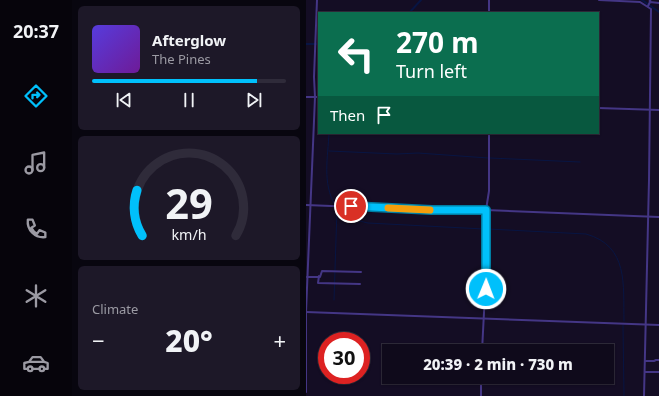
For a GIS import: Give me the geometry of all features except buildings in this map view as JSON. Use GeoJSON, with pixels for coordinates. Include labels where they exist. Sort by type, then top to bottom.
{"type":"FeatureCollection","features":[{"type":"Feature","properties":{"kind":"street"},"geometry":{"type":"LineString","coordinates":[[306,392],[306,312],[315,97],[314,47],[317,0]]}},
{"type":"Feature","properties":{"kind":"street"},"geometry":{"type":"LineString","coordinates":[[489,0],[489,12]]}},
{"type":"Feature","properties":{"kind":"street"},"geometry":{"type":"LineString","coordinates":[[599,0],[659,3]]}},
{"type":"Feature","properties":{"kind":"street"},"geometry":{"type":"LineString","coordinates":[[644,396],[650,110],[651,9],[649,3]]}},
{"type":"Feature","properties":{"kind":"street"},"geometry":{"type":"LineString","coordinates":[[306,97],[315,97]]}},
{"type":"Feature","properties":{"kind":"street"},"geometry":{"type":"LineString","coordinates":[[599,108],[659,110]]}},
{"type":"Feature","properties":{"kind":"street"},"geometry":{"type":"LineString","coordinates":[[483,344],[485,318],[486,210],[489,191],[489,134]]}},
{"type":"Feature","properties":{"kind":"street"},"geometry":{"type":"LineString","coordinates":[[306,205],[659,217]]}},
{"type":"Feature","properties":{"kind":"street"},"geometry":{"type":"LineString","coordinates":[[360,284],[318,283],[319,276],[322,271],[361,272]]}},
{"type":"Feature","properties":{"kind":"street"},"geometry":{"type":"LineString","coordinates":[[307,277],[319,276]]}},
{"type":"Feature","properties":{"kind":"street"},"geometry":{"type":"LineString","coordinates":[[306,312],[659,325]]}},
{"type":"Feature","properties":{"kind":"street"},"geometry":{"type":"LineString","coordinates":[[645,361],[659,360]]}},
{"type":"Feature","properties":{"kind":"street"},"geometry":{"type":"LineString","coordinates":[[645,372],[659,372]]}},
{"type":"Feature","properties":{"kind":"street"},"geometry":{"type":"LineString","coordinates":[[481,384],[481,396]]}},
{"type":"Feature","properties":{"kind":"waterway"},"geometry":{"type":"LineString","coordinates":[[410,12],[421,0]]}},
{"type":"Feature","properties":{"kind":"waterway"},"geometry":{"type":"LineString","coordinates":[[642,0],[659,12]]}},
{"type":"Feature","properties":{"kind":"waterway"},"geometry":{"type":"LineString","coordinates":[[306,44],[318,44]]}},
{"type":"Feature","properties":{"kind":"waterway"},"geometry":{"type":"LineString","coordinates":[[329,134],[327,179],[328,188],[335,205]]}},
{"type":"Feature","properties":{"kind":"waterway"},"geometry":{"type":"LineString","coordinates":[[329,151],[397,154],[418,153],[488,158]]}},
{"type":"Feature","properties":{"kind":"waterway"},"geometry":{"type":"LineString","coordinates":[[490,158],[580,162]]}},
{"type":"Feature","properties":{"kind":"waterway"},"geometry":{"type":"LineString","coordinates":[[336,208],[350,218],[368,223],[484,229]]}},
{"type":"Feature","properties":{"kind":"waterway"},"geometry":{"type":"LineString","coordinates":[[334,300],[337,209]]}},
{"type":"Feature","properties":{"kind":"waterway"},"geometry":{"type":"LineString","coordinates":[[488,229],[586,234],[600,240],[610,248],[617,257],[621,268],[624,294],[624,321]]}},
{"type":"Feature","properties":{"kind":"waterway"},"geometry":{"type":"LineString","coordinates":[[623,325],[624,396]]}},
{"type":"Feature","properties":{"kind":"slow traffic"},"geometry":{"type":"LineString","coordinates":[[388,208],[430,210]]}},
{"type":"Feature","properties":{"kind":"route"},"geometry":{"type":"LineString","coordinates":[[351,206],[432,210],[486,210],[486,289]]}}]}
